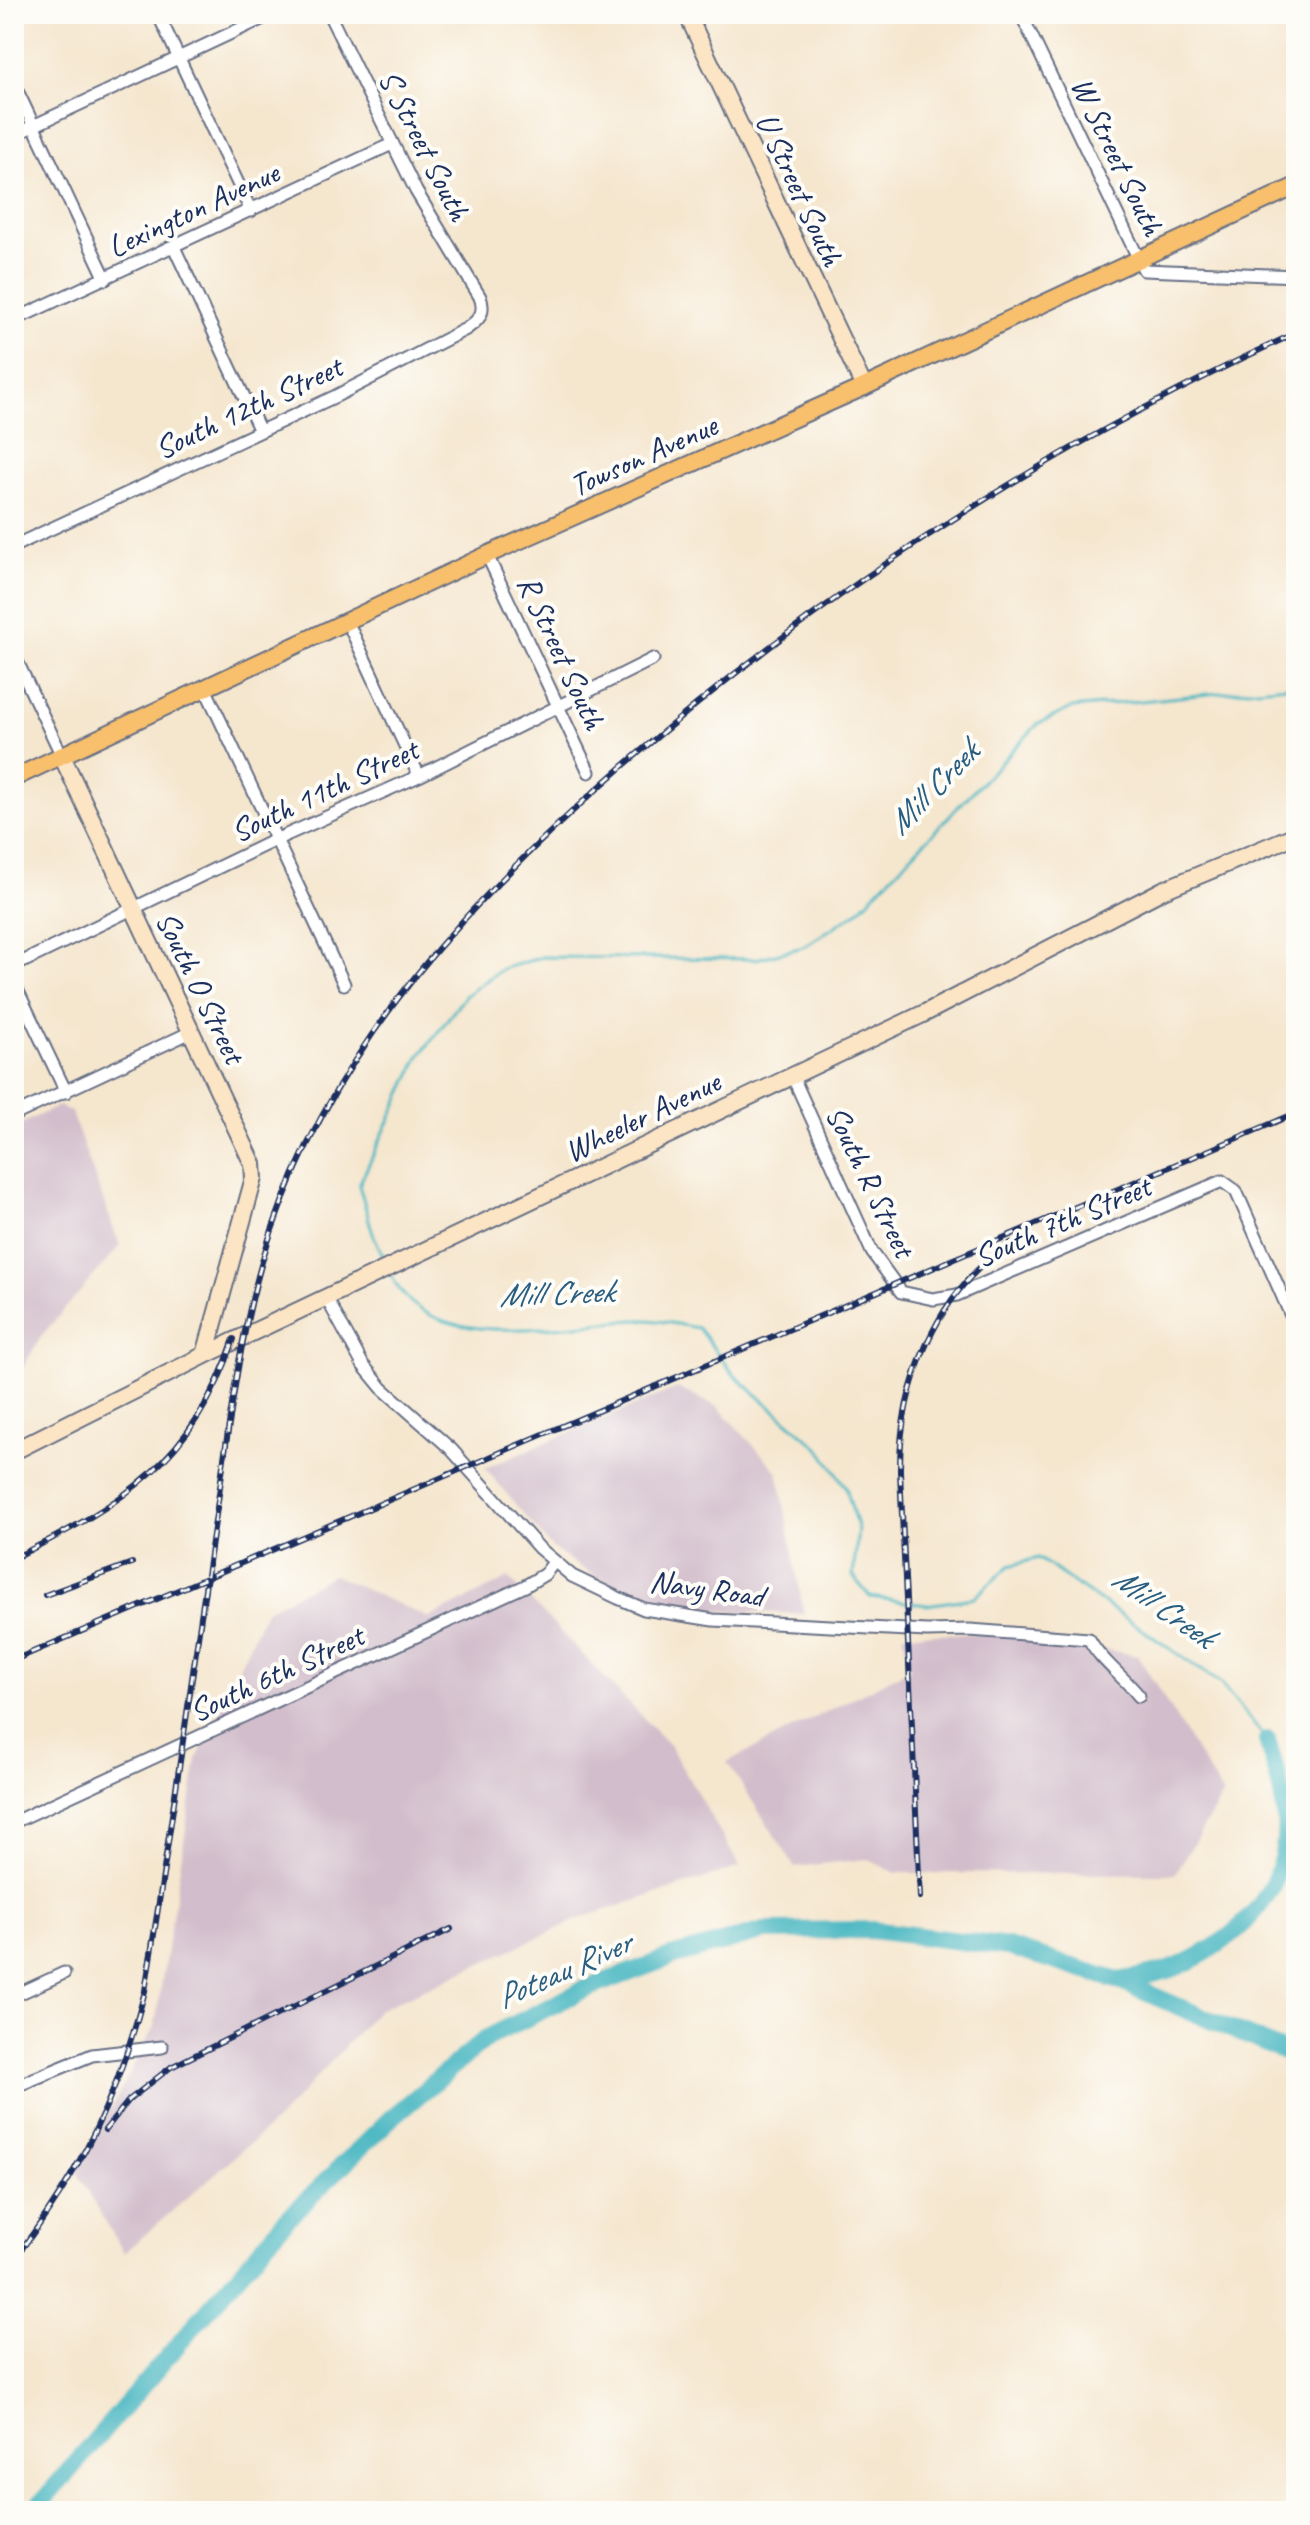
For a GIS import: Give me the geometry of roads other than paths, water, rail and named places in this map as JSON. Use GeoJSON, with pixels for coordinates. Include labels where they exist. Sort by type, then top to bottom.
{"type":"FeatureCollection","features":[{"type":"Feature","properties":{"kind":"main road","name":"U Street South"},"geometry":{"type":"LineString","coordinates":[[687,14],[864,387]]}},
{"type":"Feature","properties":{"kind":"main road","name":"Towson Avenue"},"geometry":{"type":"LineString","coordinates":[[14,778],[487,555],[864,387],[1296,186]]}},
{"type":"Feature","properties":{"kind":"main road","name":"South O Street"},"geometry":{"type":"LineString","coordinates":[[62,756],[251,1157],[254,1171],[205,1355]]}},
{"type":"Feature","properties":{"kind":"main road","name":"Wheeler Avenue"},"geometry":{"type":"LineString","coordinates":[[14,1451],[205,1355],[925,1013],[1163,890],[1296,835]]}},
{"type":"Feature","properties":{"kind":"street"},"geometry":{"type":"LineString","coordinates":[[158,14],[251,211]]}},
{"type":"Feature","properties":{"kind":"street"},"geometry":{"type":"LineString","coordinates":[[14,135],[272,14]]}},
{"type":"Feature","properties":{"kind":"street","name":"S Street South"},"geometry":{"type":"LineString","coordinates":[[329,14],[434,224],[480,297]]}},
{"type":"Feature","properties":{"kind":"street","name":"W Street South"},"geometry":{"type":"LineString","coordinates":[[1021,14],[1144,270],[1296,276]]}},
{"type":"Feature","properties":{"kind":"street"},"geometry":{"type":"LineString","coordinates":[[14,84],[106,279]]}},
{"type":"Feature","properties":{"kind":"street","name":"Lexington Avenue"},"geometry":{"type":"LineString","coordinates":[[14,320],[392,144]]}},
{"type":"Feature","properties":{"kind":"street"},"geometry":{"type":"LineString","coordinates":[[174,247],[259,429]]}},
{"type":"Feature","properties":{"kind":"street","name":"South 12th Street"},"geometry":{"type":"LineString","coordinates":[[14,546],[259,429],[336,396],[466,329],[482,314],[480,297]]}},
{"type":"Feature","properties":{"kind":"street","name":"R Street South"},"geometry":{"type":"LineString","coordinates":[[487,555],[589,772]]}},
{"type":"Feature","properties":{"kind":"street"},"geometry":{"type":"LineString","coordinates":[[347,621],[419,776]]}},
{"type":"Feature","properties":{"kind":"street","name":"South O Street"},"geometry":{"type":"LineString","coordinates":[[14,655],[62,756]]}},
{"type":"Feature","properties":{"kind":"street","name":"South 11th Street"},"geometry":{"type":"LineString","coordinates":[[14,966],[275,840],[419,776],[653,659]]}},
{"type":"Feature","properties":{"kind":"street"},"geometry":{"type":"LineString","coordinates":[[205,688],[344,984]]}},
{"type":"Feature","properties":{"kind":"street"},"geometry":{"type":"LineString","coordinates":[[14,983],[66,1092]]}},
{"type":"Feature","properties":{"kind":"street"},"geometry":{"type":"LineString","coordinates":[[14,1115],[191,1032]]}},
{"type":"Feature","properties":{"kind":"street","name":"South R Street"},"geometry":{"type":"LineString","coordinates":[[792,1075],[878,1264],[901,1292],[915,1297]]}},
{"type":"Feature","properties":{"kind":"street","name":"South 7th Street"},"geometry":{"type":"LineString","coordinates":[[915,1297],[933,1299],[957,1295],[1214,1183],[1227,1182],[1236,1191],[1296,1327]]}},
{"type":"Feature","properties":{"kind":"street","name":"Navy Road"},"geometry":{"type":"LineString","coordinates":[[327,1299],[373,1378],[451,1449],[523,1533],[572,1576],[644,1609],[694,1618],[906,1631],[970,1630],[1089,1639],[1096,1652],[1123,1676],[1139,1696]]}},
{"type":"Feature","properties":{"kind":"street","name":"South 6th Street"},"geometry":{"type":"LineString","coordinates":[[14,1822],[525,1586],[545,1574],[554,1562]]}},
{"type":"Feature","properties":{"kind":"street"},"geometry":{"type":"LineString","coordinates":[[14,1996],[64,1973]]}},
{"type":"Feature","properties":{"kind":"street"},"geometry":{"type":"LineString","coordinates":[[14,2087],[92,2055],[162,2047]]}},
{"type":"Feature","properties":{"kind":"waterway","name":"Mill Creek"},"geometry":{"type":"LineString","coordinates":[[387,1264],[373,1234],[359,1185],[419,1057],[466,995],[502,969],[542,957],[756,959],[803,947],[857,912],[1038,724],[1072,708],[1296,685]]}},
{"type":"Feature","properties":{"kind":"waterway","name":"Mill Creek"},"geometry":{"type":"LineString","coordinates":[[391,1275],[410,1302],[437,1318],[469,1327],[542,1328],[643,1320],[698,1328],[735,1376],[819,1448],[846,1487],[858,1530],[853,1576],[870,1597],[926,1605],[974,1598],[1009,1566],[1038,1558],[1220,1683],[1267,1740]]}},
{"type":"Feature","properties":{"kind":"waterway","name":"Mill Creek"},"geometry":{"type":"LineString","coordinates":[[1119,1981],[1172,1969],[1203,1954],[1245,1923],[1261,1904],[1282,1860],[1285,1834],[1283,1798],[1267,1740]]}},
{"type":"Feature","properties":{"kind":"waterway","name":"Poteau River"},"geometry":{"type":"LineString","coordinates":[[34,2511],[285,2221],[390,2119],[487,2038],[583,1990],[671,1957],[764,1931],[871,1930],[1008,1947],[1119,1981],[1296,2057]]}},
{"type":"Feature","properties":{"kind":"railway"},"geometry":{"type":"LineString","coordinates":[[14,2259],[78,2164],[109,2100],[134,2030],[145,1991],[230,1416],[251,1303],[272,1230],[300,1161],[333,1096],[372,1034],[463,920],[514,867],[622,767],[779,640],[860,581],[1028,473],[1116,423],[1296,333]]}},
{"type":"Feature","properties":{"kind":"railway"},"geometry":{"type":"LineString","coordinates":[[14,1660],[1296,1113]]}},
{"type":"Feature","properties":{"kind":"railway"},"geometry":{"type":"LineString","coordinates":[[920,1897],[901,1439],[915,1374],[943,1314],[962,1287],[985,1263],[1011,1243]]}},
{"type":"Feature","properties":{"kind":"railway"},"geometry":{"type":"LineString","coordinates":[[14,1558],[89,1518],[150,1474],[176,1447],[198,1417],[218,1381],[234,1339]]}},
{"type":"Feature","properties":{"kind":"railway"},"geometry":{"type":"LineString","coordinates":[[45,1595],[132,1563]]}},
{"type":"Feature","properties":{"kind":"railway"},"geometry":{"type":"LineString","coordinates":[[105,2130],[129,2100],[171,2067],[451,1929]]}}]}
